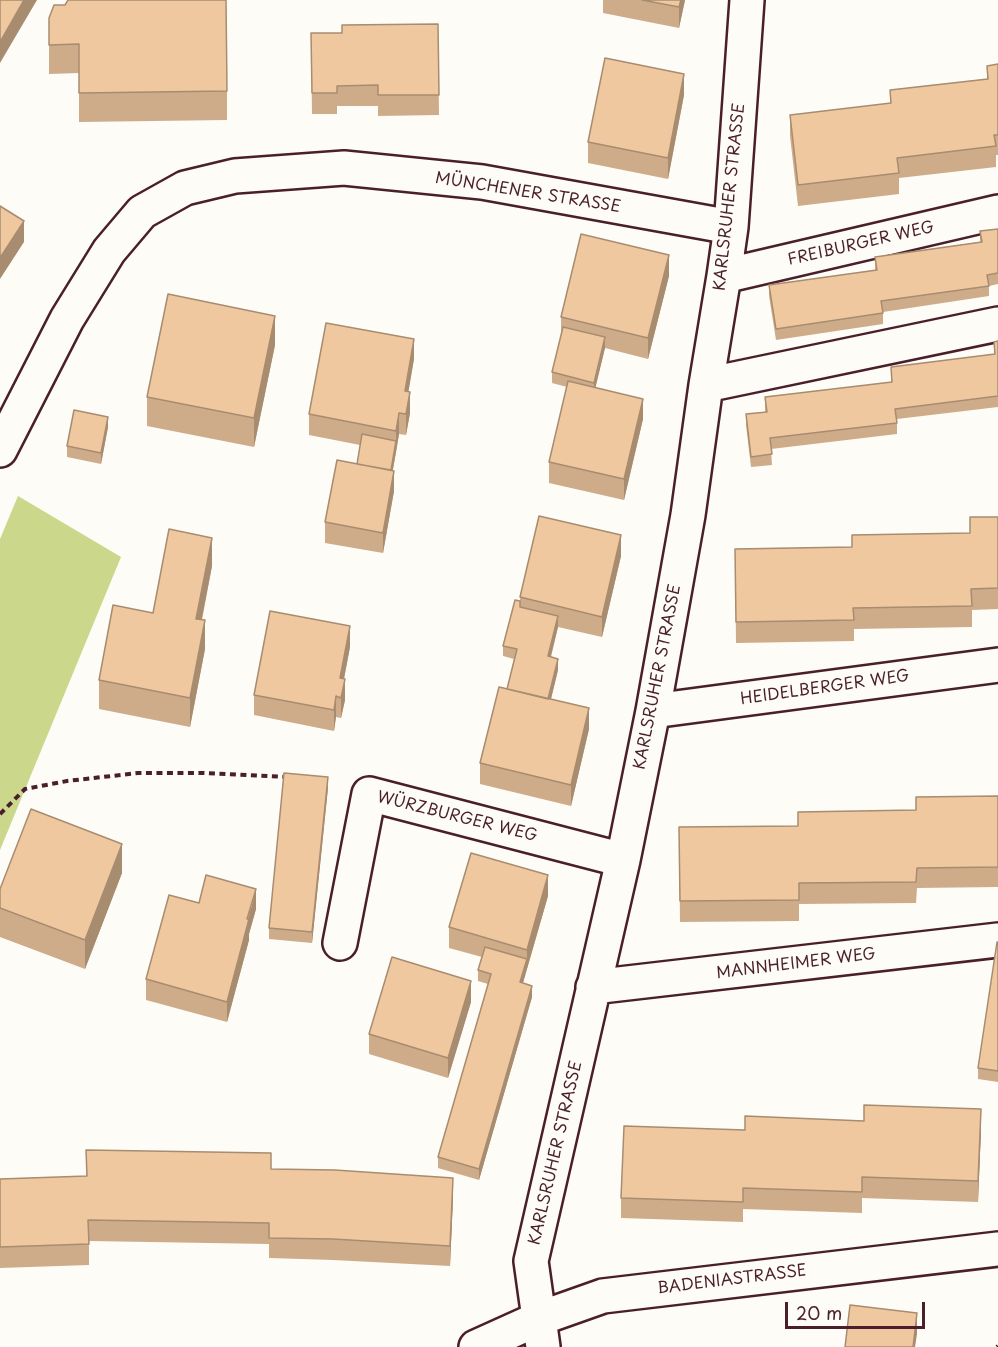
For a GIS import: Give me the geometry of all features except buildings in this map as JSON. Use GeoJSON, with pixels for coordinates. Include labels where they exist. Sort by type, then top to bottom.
{"type":"FeatureCollection","features":[{"type":"Feature","properties":{"kind":"street","name":"KARLSRUHER STRASSE"},"geometry":{"type":"LineString","coordinates":[[541,1333],[531,1261],[623,860],[653,711],[688,515],[731,227],[747,0]]}},
{"type":"Feature","properties":{"kind":"street","name":"MÜNCHENER STRASSE"},"geometry":{"type":"LineString","coordinates":[[0,450],[67,319],[108,251],[142,212],[185,188],[235,176],[344,168],[482,182],[731,227]]}},
{"type":"Feature","properties":{"kind":"street","name":"FREIBURGER WEG"},"geometry":{"type":"LineString","coordinates":[[724,276],[998,212]]}},
{"type":"Feature","properties":{"kind":"street"},"geometry":{"type":"LineString","coordinates":[[706,385],[998,324]]}},
{"type":"Feature","properties":{"kind":"street","name":"HEIDELBERGER WEG"},"geometry":{"type":"LineString","coordinates":[[653,711],[998,666]]}},
{"type":"Feature","properties":{"kind":"street","name":"WÜRZBURGER WEG"},"geometry":{"type":"LineString","coordinates":[[340,943],[369,794],[623,860]]}},
{"type":"Feature","properties":{"kind":"street","name":"MANNHEIMER WEG"},"geometry":{"type":"LineString","coordinates":[[593,987],[998,940]]}},
{"type":"Feature","properties":{"kind":"street","name":"BADENIASTRASSE"},"geometry":{"type":"LineString","coordinates":[[476,1347],[541,1333],[603,1296],[998,1249]]}},
{"type":"Feature","properties":{"kind":"path"},"geometry":{"type":"LineString","coordinates":[[0,814],[25,789],[67,781],[138,773],[297,777]]}},
{"type":"Feature","properties":{"kind":"green space"},"geometry":{"type":"Polygon","coordinates":[[[18,496],[121,557],[0,850],[0,539],[18,496]]]}}]}
